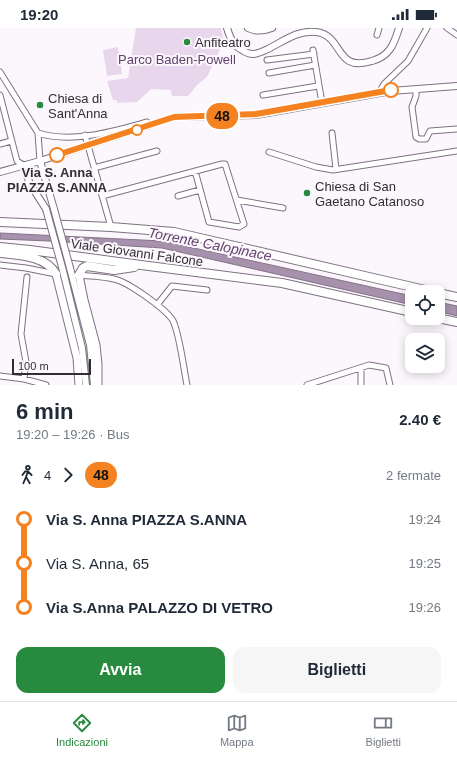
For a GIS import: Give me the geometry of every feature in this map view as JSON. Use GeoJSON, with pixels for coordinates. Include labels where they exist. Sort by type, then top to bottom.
{"type":"FeatureCollection","features":[{"type":"Feature","properties":{"kind":"main road"},"geometry":{"type":"LineString","coordinates":[[0,222],[111,226],[174,232],[405,285]]}},
{"type":"Feature","properties":{"kind":"main road","name":"Viale Giovanni Falcone"},"geometry":{"type":"LineString","coordinates":[[0,247],[282,283],[405,310]]}},
{"type":"Feature","properties":{"kind":"main road"},"geometry":{"type":"LineString","coordinates":[[0,252],[38,260],[49,266],[57,274],[77,358],[79,385]]}},
{"type":"Feature","properties":{"kind":"main road"},"geometry":{"type":"LineString","coordinates":[[98,385],[96,345],[78,275],[83,268],[87,266],[114,270],[141,265]]}},
{"type":"Feature","properties":{"kind":"main road"},"geometry":{"type":"LineString","coordinates":[[445,294],[457,297]]}},
{"type":"Feature","properties":{"kind":"main road"},"geometry":{"type":"LineString","coordinates":[[445,319],[457,322]]}},
{"type":"Feature","properties":{"kind":"street"},"geometry":{"type":"LineString","coordinates":[[227,28],[233,43],[251,54],[262,52],[299,34],[308,32],[328,35],[346,60],[359,64],[376,60],[386,54],[393,47],[399,28]]}},
{"type":"Feature","properties":{"kind":"street"},"geometry":{"type":"LineString","coordinates":[[248,28],[258,31],[272,28]]}},
{"type":"Feature","properties":{"kind":"street"},"geometry":{"type":"LineString","coordinates":[[377,34],[379,28]]}},
{"type":"Feature","properties":{"kind":"street"},"geometry":{"type":"LineString","coordinates":[[379,93],[384,84],[408,61],[427,28]]}},
{"type":"Feature","properties":{"kind":"street"},"geometry":{"type":"LineString","coordinates":[[448,28],[457,35]]}},
{"type":"Feature","properties":{"kind":"street"},"geometry":{"type":"LineString","coordinates":[[267,60],[314,52],[318,86],[322,103]]}},
{"type":"Feature","properties":{"kind":"street"},"geometry":{"type":"LineString","coordinates":[[269,73],[315,65]]}},
{"type":"Feature","properties":{"kind":"street"},"geometry":{"type":"LineString","coordinates":[[0,72],[38,133],[40,161],[90,345],[94,385]]}},
{"type":"Feature","properties":{"kind":"street"},"geometry":{"type":"LineString","coordinates":[[263,95],[318,86]]}},
{"type":"Feature","properties":{"kind":"street"},"geometry":{"type":"LineString","coordinates":[[0,172],[40,161],[177,117],[256,114],[379,93],[457,86]]}},
{"type":"Feature","properties":{"kind":"street"},"geometry":{"type":"LineString","coordinates":[[416,89],[416,96],[412,107],[416,137],[419,139],[426,139],[430,131],[457,129]]}},
{"type":"Feature","properties":{"kind":"street"},"geometry":{"type":"LineString","coordinates":[[0,95],[1,111],[17,161],[23,165],[30,184],[46,208],[82,348],[86,385]]}},
{"type":"Feature","properties":{"kind":"street"},"geometry":{"type":"LineString","coordinates":[[38,133],[48,136],[85,136],[110,132],[147,122],[149,126]]}},
{"type":"Feature","properties":{"kind":"street"},"geometry":{"type":"LineString","coordinates":[[332,132],[336,169]]}},
{"type":"Feature","properties":{"kind":"street"},"geometry":{"type":"LineString","coordinates":[[85,136],[111,226]]}},
{"type":"Feature","properties":{"kind":"street"},"geometry":{"type":"LineString","coordinates":[[0,144],[11,141]]}},
{"type":"Feature","properties":{"kind":"street"},"geometry":{"type":"LineString","coordinates":[[94,168],[157,151]]}},
{"type":"Feature","properties":{"kind":"street"},"geometry":{"type":"LineString","coordinates":[[269,152],[316,167],[336,169],[457,151]]}},
{"type":"Feature","properties":{"kind":"street"},"geometry":{"type":"LineString","coordinates":[[102,196],[195,171],[225,164],[244,224],[239,227],[209,222],[195,171]]}},
{"type":"Feature","properties":{"kind":"street"},"geometry":{"type":"LineString","coordinates":[[178,196],[200,190]]}},
{"type":"Feature","properties":{"kind":"street"},"geometry":{"type":"LineString","coordinates":[[237,200],[283,208]]}},
{"type":"Feature","properties":{"kind":"street"},"geometry":{"type":"LineString","coordinates":[[0,265],[57,274]]}},
{"type":"Feature","properties":{"kind":"street"},"geometry":{"type":"LineString","coordinates":[[78,275],[114,278],[126,283],[157,305],[172,320],[179,341],[187,385]]}},
{"type":"Feature","properties":{"kind":"street"},"geometry":{"type":"LineString","coordinates":[[24,380],[26,362],[21,334],[26,276]]}},
{"type":"Feature","properties":{"kind":"street"},"geometry":{"type":"LineString","coordinates":[[157,305],[172,286],[207,290]]}},
{"type":"Feature","properties":{"kind":"street"},"geometry":{"type":"LineString","coordinates":[[307,385],[368,365],[386,368],[390,385]]}},
{"type":"Feature","properties":{"kind":"street"},"geometry":{"type":"LineString","coordinates":[[361,368],[361,385]]}},
{"type":"Feature","properties":{"kind":"street"},"geometry":{"type":"LineString","coordinates":[[0,376],[46,385]]}},
{"type":"Feature","properties":{"kind":"green space","name":"Parco Baden-Powell"},"geometry":{"type":"Polygon","coordinates":[[[136,28],[221,28],[224,41],[207,77],[197,85],[188,96],[172,96],[171,90],[151,89],[137,102],[118,103],[116,100],[113,100],[107,81],[128,78],[136,28]]]}},
{"type":"Feature","properties":{"kind":"green space"},"geometry":{"type":"Polygon","coordinates":[[[118,47],[122,74],[107,76],[103,50],[118,47]]]}},
{"type":"Feature","properties":{"kind":"shaded area"},"geometry":{"type":"Polygon","coordinates":[[[0,233],[162,241],[405,294],[405,303],[162,248],[0,239],[0,233]]]}},
{"type":"Feature","properties":{"kind":"shaded area"},"geometry":{"type":"Polygon","coordinates":[[[445,303],[457,306],[457,316],[445,313],[445,303]]]}},
{"type":"Feature","properties":{"kind":"bus line","name":"48"},"geometry":{"type":"LineString","coordinates":[[57,155],[174,117],[256,114],[391,90]]}},
{"type":"Feature","properties":{"kind":"place","name":"Anfiteatro"},"geometry":{"type":"Point","coordinates":[187,42]}},
{"type":"Feature","properties":{"kind":"place","name":"Chiesa di Sant'Anna"},"geometry":{"type":"Point","coordinates":[40,105]}},
{"type":"Feature","properties":{"kind":"place","name":"Via S. Anna PIAZZA S.ANNA"},"geometry":{"type":"Point","coordinates":[57,155]}},
{"type":"Feature","properties":{"kind":"place","name":"Chiesa di San Gaetano Catanoso"},"geometry":{"type":"Point","coordinates":[307,193]}},
{"type":"Feature","properties":{"kind":"water label","name":"Torrente Calopinace"},"geometry":{"type":"Point","coordinates":[210,244]}}]}
